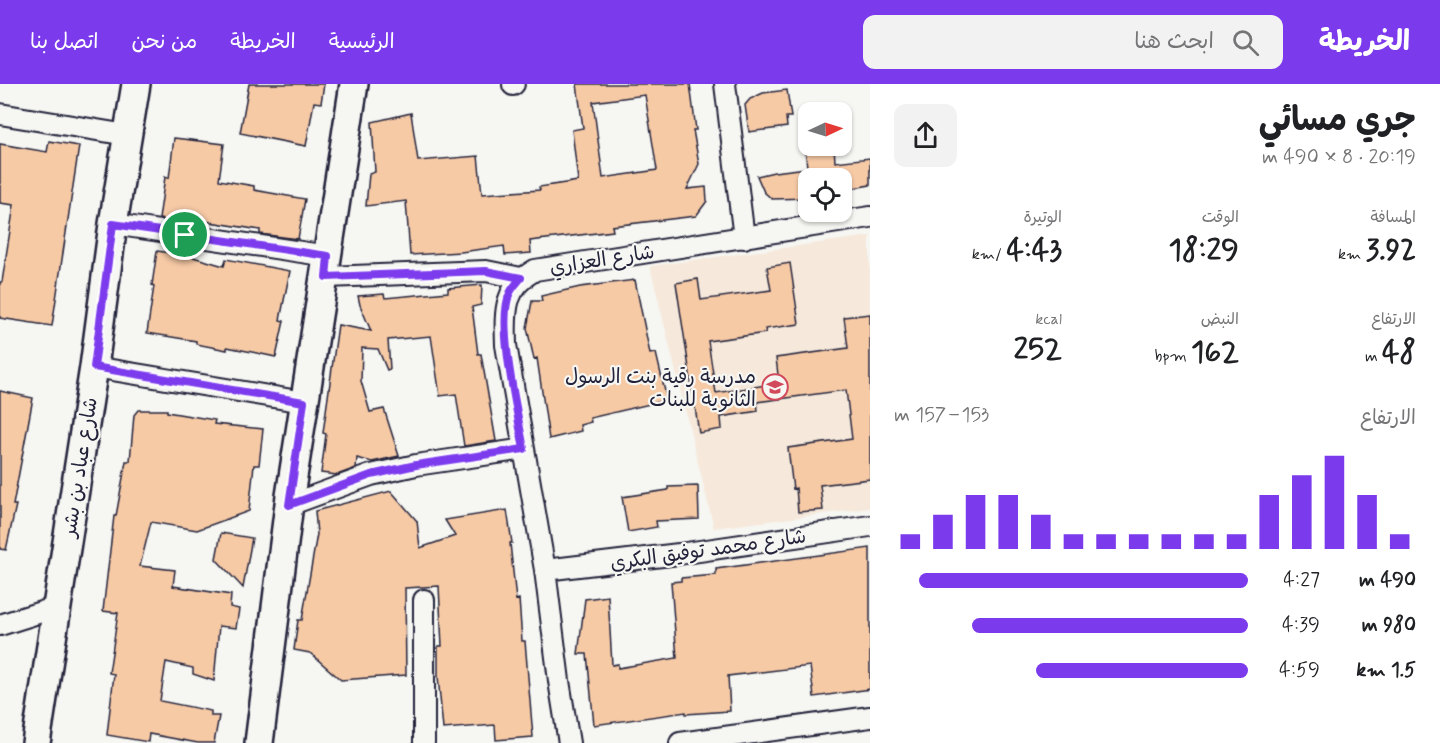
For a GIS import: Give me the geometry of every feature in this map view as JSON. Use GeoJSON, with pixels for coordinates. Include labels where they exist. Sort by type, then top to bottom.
{"type":"FeatureCollection","features":[{"type":"Feature","properties":{"kind":"street","name":"شارع عباد بن بشر"},"geometry":{"type":"LineString","coordinates":[[36,743],[136,84]]}},
{"type":"Feature","properties":{"kind":"street"},"geometry":{"type":"LineString","coordinates":[[259,743],[289,505],[354,84]]}},
{"type":"Feature","properties":{"kind":"street"},"geometry":{"type":"LineString","coordinates":[[725,84],[744,238]]}},
{"type":"Feature","properties":{"kind":"street"},"geometry":{"type":"LineString","coordinates":[[0,114],[127,135]]}},
{"type":"Feature","properties":{"kind":"street","name":"شارع العزاري"},"geometry":{"type":"LineString","coordinates":[[521,278],[535,270],[559,265],[870,217]]}},
{"type":"Feature","properties":{"kind":"street"},"geometry":{"type":"LineString","coordinates":[[113,224],[327,266],[486,271],[521,278],[509,294],[505,319],[506,345],[545,570],[569,743]]}},
{"type":"Feature","properties":{"kind":"street"},"geometry":{"type":"LineString","coordinates":[[94,367],[304,402]]}},
{"type":"Feature","properties":{"kind":"street"},"geometry":{"type":"LineString","coordinates":[[289,505],[371,475],[416,465],[524,449]]}},
{"type":"Feature","properties":{"kind":"street","name":"شارع محمد توفيق البكري"},"geometry":{"type":"LineString","coordinates":[[545,570],[679,554],[870,526]]}},
{"type":"Feature","properties":{"kind":"street"},"geometry":{"type":"LineString","coordinates":[[424,600],[424,743]]}},
{"type":"Feature","properties":{"kind":"street"},"geometry":{"type":"LineString","coordinates":[[0,625],[57,607]]}},
{"type":"Feature","properties":{"kind":"street"},"geometry":{"type":"LineString","coordinates":[[680,743],[870,717]]}},
{"type":"Feature","properties":{"kind":"shaded area","name":"مدرسة رقية بنت الرسول الثانوية للبنات"},"geometry":{"type":"Polygon","coordinates":[[[870,236],[870,508],[714,528],[650,266],[870,236]]]}},
{"type":"Feature","properties":{"kind":"building"},"geometry":{"type":"Polygon","coordinates":[[[249,84],[324,84],[321,103],[314,102],[306,146],[240,133],[249,84]]]}},
{"type":"Feature","properties":{"kind":"building"},"geometry":{"type":"Polygon","coordinates":[[[577,84],[690,84],[696,130],[693,130],[699,164],[687,189],[706,187],[707,201],[696,216],[612,226],[613,231],[530,241],[531,253],[505,255],[504,246],[461,252],[410,255],[406,201],[366,206],[369,174],[375,172],[372,122],[411,113],[418,161],[478,156],[482,194],[540,190],[539,187],[578,181],[572,130],[583,128],[577,84]],[[645,95],[593,102],[603,178],[657,170],[645,95]]]}},
{"type":"Feature","properties":{"kind":"building"},"geometry":{"type":"Polygon","coordinates":[[[787,90],[791,117],[786,117],[787,127],[749,132],[745,105],[750,99],[763,93],[787,90]]]}},
{"type":"Feature","properties":{"kind":"building"},"geometry":{"type":"Polygon","coordinates":[[[174,138],[224,144],[219,180],[254,186],[254,190],[305,199],[298,239],[260,234],[260,230],[197,220],[197,224],[159,219],[165,177],[169,178],[174,138]]]}},
{"type":"Feature","properties":{"kind":"building"},"geometry":{"type":"Polygon","coordinates":[[[49,141],[79,146],[52,326],[0,318],[0,282],[2,282],[14,205],[0,203],[0,144],[47,152],[49,141]]]}},
{"type":"Feature","properties":{"kind":"building"},"geometry":{"type":"Polygon","coordinates":[[[806,156],[835,156],[835,162],[870,158],[870,185],[853,188],[852,168],[807,168],[806,156]]]}},
{"type":"Feature","properties":{"kind":"building"},"geometry":{"type":"Polygon","coordinates":[[[798,169],[798,198],[772,199],[764,192],[757,176],[798,169]]]}},
{"type":"Feature","properties":{"kind":"building"},"geometry":{"type":"Polygon","coordinates":[[[157,251],[186,255],[224,266],[226,259],[290,271],[280,320],[284,321],[276,357],[227,347],[227,350],[196,344],[196,341],[147,333],[157,251]]]}},
{"type":"Feature","properties":{"kind":"building"},"geometry":{"type":"Polygon","coordinates":[[[790,263],[799,324],[765,329],[766,333],[708,341],[716,393],[779,383],[776,358],[848,348],[844,317],[870,314],[870,479],[820,485],[823,510],[798,512],[788,448],[852,439],[846,390],[757,402],[758,411],[721,417],[722,429],[699,433],[676,283],[698,279],[701,300],[771,290],[767,267],[790,263]]]}},
{"type":"Feature","properties":{"kind":"building"},"geometry":{"type":"Polygon","coordinates":[[[635,280],[650,354],[656,353],[667,400],[590,418],[591,422],[580,425],[581,431],[549,439],[537,358],[534,359],[527,328],[532,301],[542,301],[541,296],[580,287],[635,280]]]}},
{"type":"Feature","properties":{"kind":"building"},"geometry":{"type":"Polygon","coordinates":[[[482,285],[481,305],[472,307],[478,354],[481,354],[496,441],[464,446],[456,394],[440,396],[431,336],[388,340],[390,369],[387,370],[378,349],[362,348],[361,381],[370,412],[384,409],[399,456],[372,462],[357,458],[356,468],[337,475],[321,473],[326,434],[323,433],[338,325],[371,331],[358,296],[384,294],[385,298],[448,292],[448,288],[482,285]]]}},
{"type":"Feature","properties":{"kind":"building"},"geometry":{"type":"Polygon","coordinates":[[[0,391],[33,398],[13,505],[16,505],[6,550],[0,549],[0,391]]]}},
{"type":"Feature","properties":{"kind":"building"},"geometry":{"type":"Polygon","coordinates":[[[138,410],[167,410],[167,412],[215,420],[214,424],[263,429],[259,465],[254,465],[249,511],[197,530],[151,522],[140,566],[175,570],[173,586],[231,595],[230,607],[239,609],[236,628],[219,626],[214,681],[193,674],[193,668],[166,662],[160,701],[211,711],[211,716],[219,716],[214,743],[198,743],[149,734],[148,742],[107,735],[114,674],[109,673],[118,613],[103,611],[114,516],[116,516],[126,461],[130,461],[134,415],[138,410]]]}},
{"type":"Feature","properties":{"kind":"building"},"geometry":{"type":"Polygon","coordinates":[[[698,486],[699,519],[656,521],[657,527],[628,532],[622,497],[668,490],[668,487],[698,486]]]}},
{"type":"Feature","properties":{"kind":"building"},"geometry":{"type":"Polygon","coordinates":[[[391,491],[417,521],[420,548],[455,536],[445,520],[507,510],[516,600],[519,599],[522,641],[525,641],[533,737],[496,740],[495,725],[443,729],[438,676],[438,646],[442,646],[439,586],[405,588],[406,675],[341,680],[310,653],[294,650],[298,620],[302,620],[317,534],[315,511],[391,491]]]}},
{"type":"Feature","properties":{"kind":"building"},"geometry":{"type":"Polygon","coordinates":[[[221,533],[252,538],[243,588],[216,559],[221,533]]]}},
{"type":"Feature","properties":{"kind":"building"},"geometry":{"type":"Polygon","coordinates":[[[870,548],[870,689],[814,697],[810,666],[728,676],[730,711],[686,714],[686,712],[594,725],[587,654],[578,654],[585,599],[608,596],[612,665],[618,664],[618,668],[677,658],[671,582],[681,581],[681,578],[716,575],[716,569],[870,548]]]}},
{"type":"Feature","properties":{"kind":"place","name":"مدرسة رقية بنت الرسول الثانوية للبنات"},"geometry":{"type":"Point","coordinates":[775,387]}},
{"type":"Feature","properties":{"kind":"route"},"geometry":{"type":"LineString","coordinates":[[113,224],[185,235],[328,256],[326,277],[486,271],[521,278],[509,294],[505,319],[506,345],[524,449],[416,465],[371,475],[289,505],[304,402],[94,367],[113,224]]}}]}
